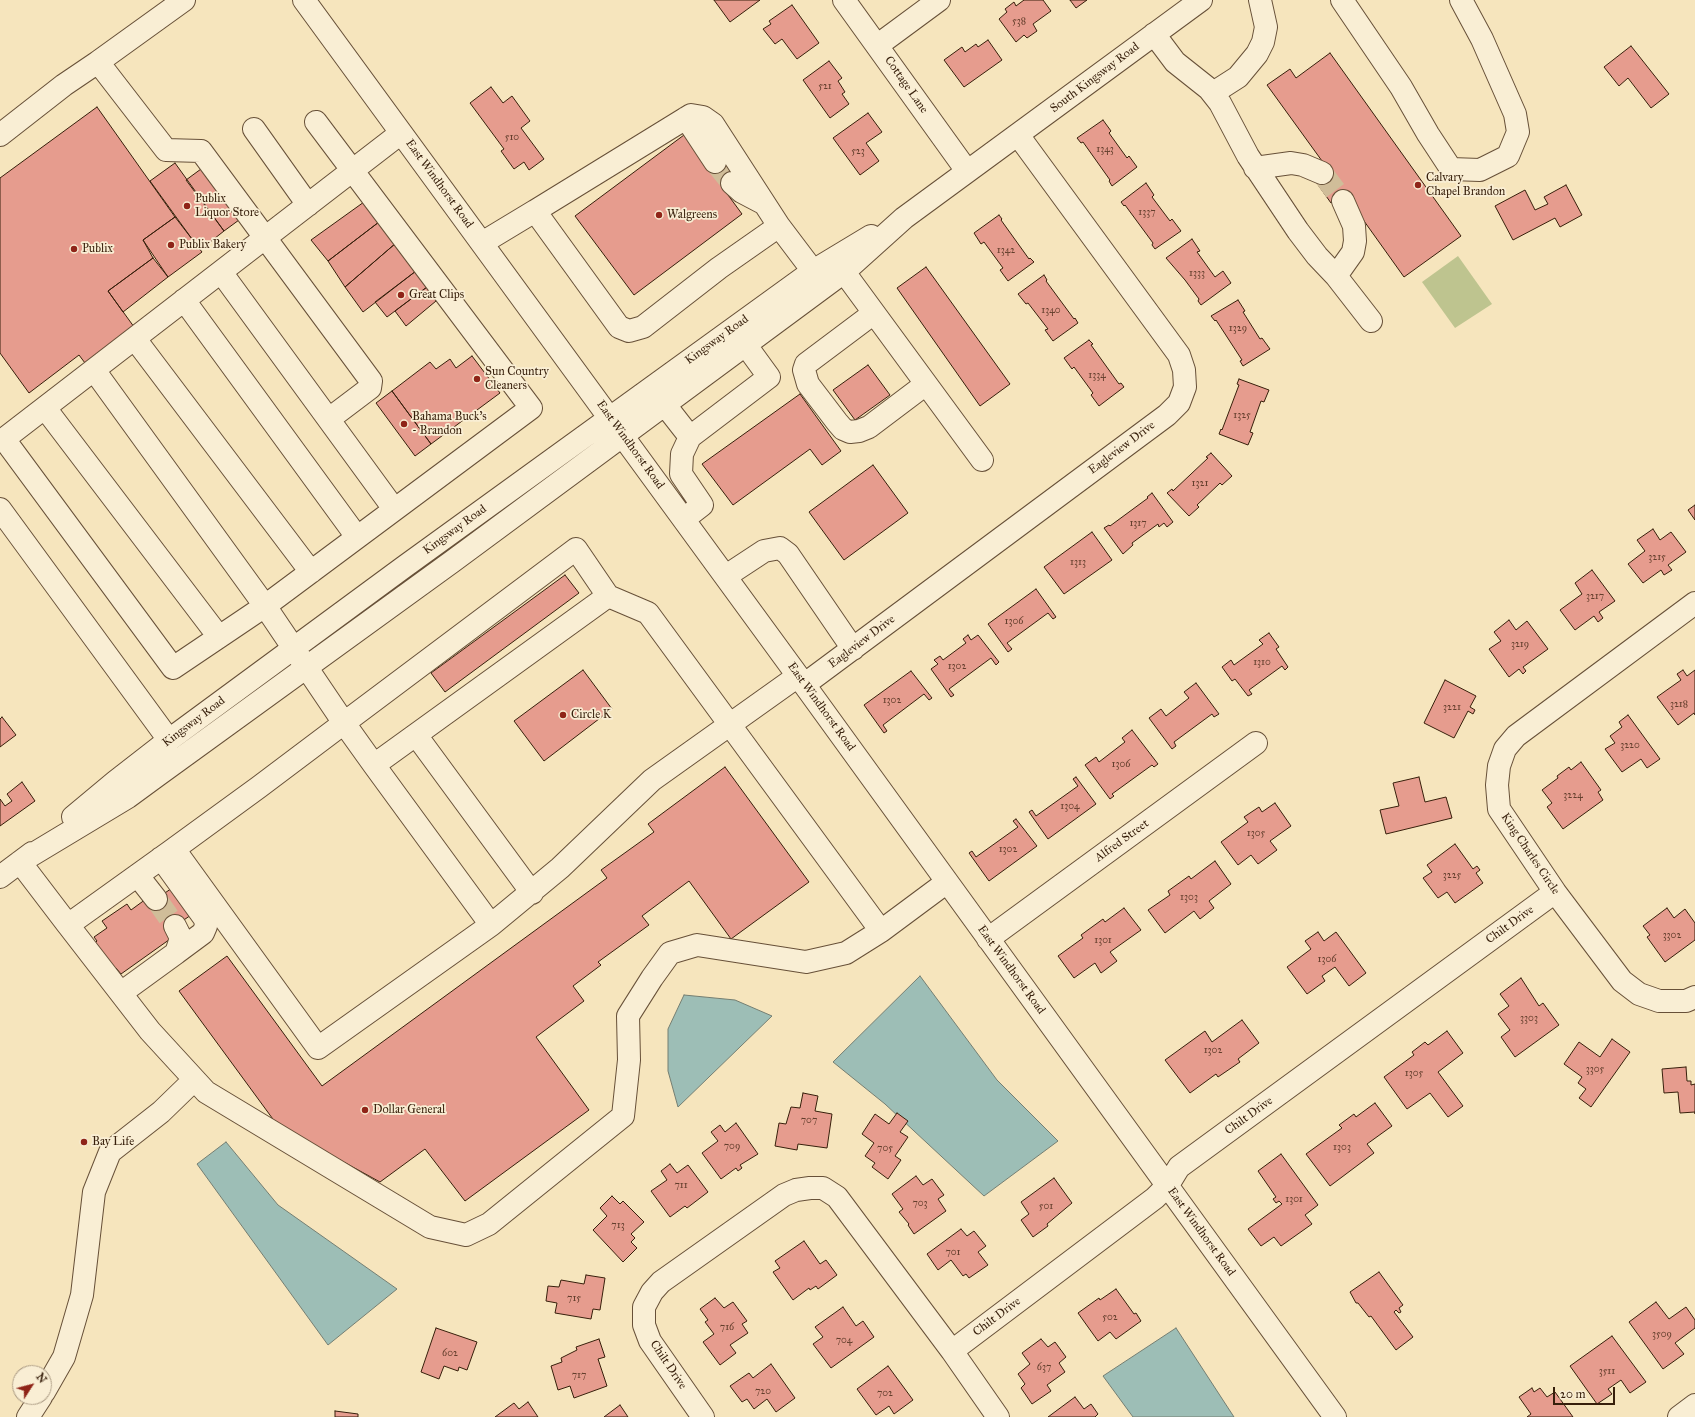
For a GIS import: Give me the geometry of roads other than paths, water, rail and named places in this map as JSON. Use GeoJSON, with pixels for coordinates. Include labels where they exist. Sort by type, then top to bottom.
{"type":"FeatureCollection","features":[{"type":"Feature","properties":{"kind":"street"},"geometry":{"type":"LineString","coordinates":[[0,135],[64,85],[184,0]]}},
{"type":"Feature","properties":{"kind":"street","name":"East Windhorst Road"},"geometry":{"type":"LineString","coordinates":[[304,0],[802,680],[1335,1417]]}},
{"type":"Feature","properties":{"kind":"street","name":"Cottage Lane"},"geometry":{"type":"LineString","coordinates":[[844,0],[878,45],[967,171]]}},
{"type":"Feature","properties":{"kind":"street"},"geometry":{"type":"LineString","coordinates":[[878,45],[939,0]]}},
{"type":"Feature","properties":{"kind":"street","name":"South Kingsway Road"},"geometry":{"type":"LineString","coordinates":[[988,156],[1201,0]]}},
{"type":"Feature","properties":{"kind":"street"},"geometry":{"type":"LineString","coordinates":[[1213,93],[1238,77],[1257,54],[1263,42],[1266,26],[1260,0]]}},
{"type":"Feature","properties":{"kind":"street"},"geometry":{"type":"LineString","coordinates":[[1342,0],[1402,87],[1428,134],[1451,169],[1480,170],[1508,156],[1518,132],[1515,114],[1485,45],[1461,0]]}},
{"type":"Feature","properties":{"kind":"street"},"geometry":{"type":"LineString","coordinates":[[1154,34],[1175,62],[1213,93],[1228,117],[1255,168],[1298,231],[1371,321]]}},
{"type":"Feature","properties":{"kind":"street"},"geometry":{"type":"LineString","coordinates":[[98,62],[166,150],[201,151],[371,381],[370,388],[330,419]]}},
{"type":"Feature","properties":{"kind":"street"},"geometry":{"type":"LineString","coordinates":[[482,243],[691,115],[703,117],[713,124],[779,226],[813,271]]}},
{"type":"Feature","properties":{"kind":"street"},"geometry":{"type":"LineString","coordinates":[[686,118],[715,162]]}},
{"type":"Feature","properties":{"kind":"street"},"geometry":{"type":"LineString","coordinates":[[316,122],[352,171],[531,408],[265,606],[173,668],[4,439],[45,408],[184,300],[221,272],[266,237],[308,205],[352,171],[401,133]]}},
{"type":"Feature","properties":{"kind":"street"},"geometry":{"type":"LineString","coordinates":[[254,129],[308,205]]}},
{"type":"Feature","properties":{"kind":"street","name":"Eagleview Drive"},"geometry":{"type":"LineString","coordinates":[[168,854],[318,1048],[491,925],[532,893],[652,780],[731,724],[853,649],[1167,415],[1179,403],[1185,387],[1184,370],[1179,355],[1018,135]]}},
{"type":"Feature","properties":{"kind":"street","name":"Kingsway Road"},"geometry":{"type":"LineString","coordinates":[[20,862],[134,792],[624,436],[745,344],[844,272],[904,218],[988,156]]}},
{"type":"Feature","properties":{"kind":"street"},"geometry":{"type":"LineString","coordinates":[[1255,168],[1291,163],[1310,167],[1322,173]]}},
{"type":"Feature","properties":{"kind":"street"},"geometry":{"type":"LineString","coordinates":[[732,183],[742,192],[766,205]]}},
{"type":"Feature","properties":{"kind":"street"},"geometry":{"type":"LineString","coordinates":[[1336,276],[1353,252],[1355,241],[1354,226],[1342,201]]}},
{"type":"Feature","properties":{"kind":"street"},"geometry":{"type":"LineString","coordinates":[[535,211],[619,327],[629,331],[643,327],[719,268],[779,226]]}},
{"type":"Feature","properties":{"kind":"street","name":"Kingsway Road"},"geometry":{"type":"LineString","coordinates":[[0,877],[115,782],[293,648],[813,271],[833,257],[904,218]]}},
{"type":"Feature","properties":{"kind":"street"},"geometry":{"type":"LineString","coordinates":[[221,272],[330,419],[394,509]]}},
{"type":"Feature","properties":{"kind":"street"},"geometry":{"type":"LineString","coordinates":[[844,272],[982,460]]}},
{"type":"Feature","properties":{"kind":"street"},"geometry":{"type":"LineString","coordinates":[[184,300],[357,537]]}},
{"type":"Feature","properties":{"kind":"street"},"geometry":{"type":"LineString","coordinates":[[874,313],[806,364],[804,370],[808,384],[843,429],[850,432],[859,431],[869,427],[926,384]]}},
{"type":"Feature","properties":{"kind":"street"},"geometry":{"type":"LineString","coordinates":[[135,338],[311,572]]}},
{"type":"Feature","properties":{"kind":"street"},"geometry":{"type":"LineString","coordinates":[[684,519],[702,505],[681,474],[682,454],[690,437],[769,377],[745,344]]}},
{"type":"Feature","properties":{"kind":"street"},"geometry":{"type":"LineString","coordinates":[[94,370],[265,606],[374,765],[491,925]]}},
{"type":"Feature","properties":{"kind":"street"},"geometry":{"type":"LineString","coordinates":[[665,405],[690,437]]}},
{"type":"Feature","properties":{"kind":"street"},"geometry":{"type":"LineString","coordinates":[[45,408],[219,637]]}},
{"type":"Feature","properties":{"kind":"street"},"geometry":{"type":"LineString","coordinates":[[0,509],[169,740]]}},
{"type":"Feature","properties":{"kind":"street"},"geometry":{"type":"LineString","coordinates":[[726,576],[764,551],[780,548],[788,554],[853,649]]}},
{"type":"Feature","properties":{"kind":"street"},"geometry":{"type":"LineString","coordinates":[[68,925],[168,854],[576,549],[608,596],[648,613],[881,930]]}},
{"type":"Feature","properties":{"kind":"street"},"geometry":{"type":"LineString","coordinates":[[374,765],[608,596]]}},
{"type":"Feature","properties":{"kind":"street","name":"King Charles Circle"},"geometry":{"type":"LineString","coordinates":[[1695,604],[1516,736],[1505,749],[1499,766],[1497,785],[1499,809],[1555,892],[1622,981],[1639,994],[1659,1001],[1686,1001],[1695,997]]}},
{"type":"Feature","properties":{"kind":"street"},"geometry":{"type":"LineString","coordinates":[[416,735],[532,893]]}},
{"type":"Feature","properties":{"kind":"street","name":"Alfred Street"},"geometry":{"type":"LineString","coordinates":[[988,939],[1256,743]]}},
{"type":"Feature","properties":{"kind":"street"},"geometry":{"type":"LineString","coordinates":[[120,993],[203,933],[206,926],[205,920],[168,854]]}},
{"type":"Feature","properties":{"kind":"street"},"geometry":{"type":"LineString","coordinates":[[20,862],[150,1031],[206,1092],[430,1227],[466,1235],[489,1224],[623,1116],[629,1060],[628,1016],[670,953],[697,945],[806,962],[846,953],[881,930],[947,882]]}},
{"type":"Feature","properties":{"kind":"street"},"geometry":{"type":"LineString","coordinates":[[138,876],[156,899]]}},
{"type":"Feature","properties":{"kind":"street","name":"Chilt Drive"},"geometry":{"type":"LineString","coordinates":[[952,1351],[1140,1209],[1168,1186],[1179,1167],[1555,892]]}},
{"type":"Feature","properties":{"kind":"street"},"geometry":{"type":"LineString","coordinates":[[176,926],[181,938],[176,953]]}},
{"type":"Feature","properties":{"kind":"street"},"geometry":{"type":"LineString","coordinates":[[52,1378],[64,1357],[82,1295],[94,1192],[110,1152],[161,1112],[194,1080]]}},
{"type":"Feature","properties":{"kind":"street","name":"Chilt Drive"},"geometry":{"type":"LineString","coordinates":[[703,1417],[650,1341],[644,1325],[644,1308],[652,1292],[661,1282],[784,1195],[796,1190],[810,1188],[823,1188],[837,1197],[952,1351],[998,1417]]}},
{"type":"Feature","properties":{"kind":"street"},"geometry":{"type":"LineString","coordinates":[[28,1417],[36,1405]]}},
{"type":"Feature","properties":{"kind":"street"},"geometry":{"type":"LineString","coordinates":[[1679,1417],[1695,1405]]}},
{"type":"Feature","properties":{"kind":"water"},"geometry":{"type":"Polygon","coordinates":[[[920,976],[997,1080],[1058,1141],[984,1196],[885,1104],[833,1062],[920,976]]]}},
{"type":"Feature","properties":{"kind":"water"},"geometry":{"type":"Polygon","coordinates":[[[684,995],[735,1000],[772,1016],[678,1107],[668,1071],[668,1029],[684,995]]]}},
{"type":"Feature","properties":{"kind":"water"},"geometry":{"type":"Polygon","coordinates":[[[226,1142],[278,1205],[397,1289],[328,1345],[197,1164],[226,1142]]]}},
{"type":"Feature","properties":{"kind":"water"},"geometry":{"type":"Polygon","coordinates":[[[1176,1328],[1234,1417],[1133,1417],[1103,1376],[1176,1328]]]}},
{"type":"Feature","properties":{"kind":"tunnel"},"geometry":{"type":"LineString","coordinates":[[715,162],[732,183]]}},
{"type":"Feature","properties":{"kind":"tunnel"},"geometry":{"type":"LineString","coordinates":[[1322,173],[1343,201]]}},
{"type":"Feature","properties":{"kind":"tunnel"},"geometry":{"type":"LineString","coordinates":[[156,899],[175,926]]}},
{"type":"Feature","properties":{"kind":"place","name":"Calvary Chapel Brandon"},"geometry":{"type":"Point","coordinates":[1418,185]}},
{"type":"Feature","properties":{"kind":"place","name":"Publix Liquor Store"},"geometry":{"type":"Point","coordinates":[187,206]}},
{"type":"Feature","properties":{"kind":"place","name":"Walgreens"},"geometry":{"type":"Point","coordinates":[659,215]}},
{"type":"Feature","properties":{"kind":"place","name":"Publix Bakery"},"geometry":{"type":"Point","coordinates":[171,245]}},
{"type":"Feature","properties":{"kind":"place","name":"Publix"},"geometry":{"type":"Point","coordinates":[74,249]}},
{"type":"Feature","properties":{"kind":"place","name":"Great Clips"},"geometry":{"type":"Point","coordinates":[401,295]}},
{"type":"Feature","properties":{"kind":"place","name":"Sun Country Cleaners"},"geometry":{"type":"Point","coordinates":[477,379]}},
{"type":"Feature","properties":{"kind":"place","name":"Bahama Buck's - Brandon"},"geometry":{"type":"Point","coordinates":[404,424]}},
{"type":"Feature","properties":{"kind":"place","name":"Circle K"},"geometry":{"type":"Point","coordinates":[563,715]}},
{"type":"Feature","properties":{"kind":"place","name":"Dollar General"},"geometry":{"type":"Point","coordinates":[365,1110]}},
{"type":"Feature","properties":{"kind":"place","name":"Bay Life"},"geometry":{"type":"Point","coordinates":[84,1142]}}]}
